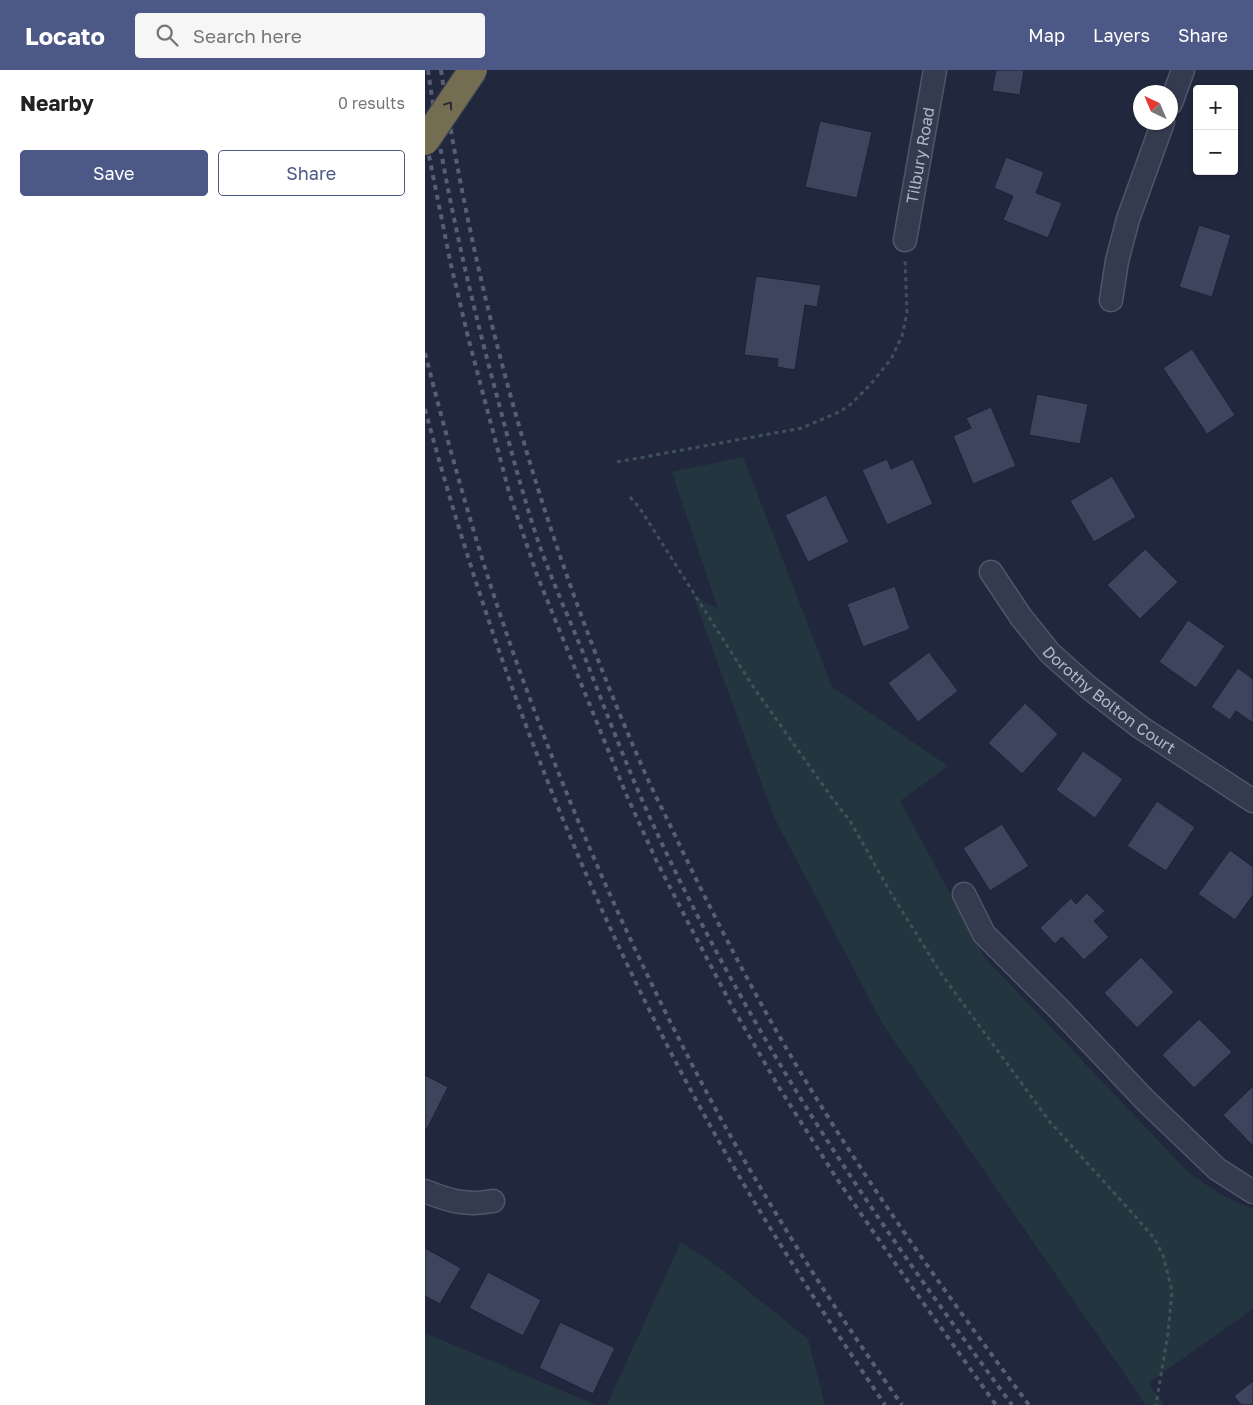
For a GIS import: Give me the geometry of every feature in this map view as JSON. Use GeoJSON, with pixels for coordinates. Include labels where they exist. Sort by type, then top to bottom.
{"type":"FeatureCollection","features":[{"type":"Feature","properties":{"kind":"highway"},"geometry":{"type":"LineString","coordinates":[[425,141],[473,70]]}},
{"type":"Feature","properties":{"kind":"street","name":"Tilbury Road"},"geometry":{"type":"LineString","coordinates":[[905,240],[935,70]]}},
{"type":"Feature","properties":{"kind":"street"},"geometry":{"type":"LineString","coordinates":[[1178,85],[1183,70]]}},
{"type":"Feature","properties":{"kind":"street"},"geometry":{"type":"LineString","coordinates":[[1111,300],[1117,261],[1128,219],[1160,130]]}},
{"type":"Feature","properties":{"kind":"street","name":"Dorothy Bolton Court"},"geometry":{"type":"LineString","coordinates":[[991,572],[1021,617],[1050,653],[1088,687],[1140,727],[1253,801]]}},
{"type":"Feature","properties":{"kind":"street"},"geometry":{"type":"LineString","coordinates":[[964,894],[985,934],[1145,1100],[1217,1169],[1253,1192]]}},
{"type":"Feature","properties":{"kind":"street"},"geometry":{"type":"LineString","coordinates":[[425,1191],[458,1203],[479,1204],[493,1201]]}},
{"type":"Feature","properties":{"kind":"path"},"geometry":{"type":"LineString","coordinates":[[617,462],[802,428],[834,414],[851,404],[870,385],[891,359],[902,336],[907,314],[905,240]]}},
{"type":"Feature","properties":{"kind":"path"},"geometry":{"type":"LineString","coordinates":[[630,497],[639,507],[769,710],[850,821],[892,895],[942,975],[1049,1122],[1154,1238],[1163,1255],[1171,1291],[1168,1334],[1156,1405]]}},
{"type":"Feature","properties":{"kind":"shaded area"},"geometry":{"type":"Polygon","coordinates":[[[743,457],[832,687],[948,766],[900,801],[985,958],[1185,1169],[1217,1192],[1253,1209],[1253,1309],[1148,1383],[1164,1405],[1146,1405],[882,1023],[774,817],[693,595],[718,609],[672,472],[743,457]]]}},
{"type":"Feature","properties":{"kind":"shaded area"},"geometry":{"type":"Polygon","coordinates":[[[681,1242],[717,1266],[808,1339],[825,1405],[607,1405],[681,1242]]]}},
{"type":"Feature","properties":{"kind":"shaded area"},"geometry":{"type":"Polygon","coordinates":[[[425,1333],[596,1405],[425,1405],[425,1333]]]}},
{"type":"Feature","properties":{"kind":"building"},"geometry":{"type":"Polygon","coordinates":[[[996,70],[1024,70],[1020,95],[992,91],[996,70]]]}},
{"type":"Feature","properties":{"kind":"building"},"geometry":{"type":"Polygon","coordinates":[[[820,121],[872,132],[857,198],[805,187],[820,121]]]}},
{"type":"Feature","properties":{"kind":"building"},"geometry":{"type":"Polygon","coordinates":[[[1006,157],[1044,172],[1036,193],[1062,203],[1048,238],[1003,220],[1013,196],[994,188],[1006,157]]]}},
{"type":"Feature","properties":{"kind":"building"},"geometry":{"type":"Polygon","coordinates":[[[1199,225],[1231,235],[1212,297],[1179,287],[1199,225]]]}},
{"type":"Feature","properties":{"kind":"building"},"geometry":{"type":"Polygon","coordinates":[[[756,276],[821,285],[817,307],[805,305],[795,370],[777,367],[778,359],[744,355],[756,276]]]}},
{"type":"Feature","properties":{"kind":"building"},"geometry":{"type":"Polygon","coordinates":[[[1192,349],[1235,415],[1207,434],[1163,368],[1192,349]]]}},
{"type":"Feature","properties":{"kind":"building"},"geometry":{"type":"Polygon","coordinates":[[[1037,394],[1088,404],[1080,444],[1029,435],[1037,394]]]}},
{"type":"Feature","properties":{"kind":"building"},"geometry":{"type":"Polygon","coordinates":[[[991,407],[1016,466],[973,484],[953,436],[971,428],[966,418],[991,407]]]}},
{"type":"Feature","properties":{"kind":"building"},"geometry":{"type":"Polygon","coordinates":[[[887,459],[891,469],[913,459],[933,504],[887,525],[862,470],[887,459]]]}},
{"type":"Feature","properties":{"kind":"building"},"geometry":{"type":"Polygon","coordinates":[[[1112,476],[1136,517],[1094,542],[1070,501],[1112,476]]]}},
{"type":"Feature","properties":{"kind":"building"},"geometry":{"type":"Polygon","coordinates":[[[826,495],[849,542],[808,562],[785,515],[826,495]]]}},
{"type":"Feature","properties":{"kind":"building"},"geometry":{"type":"Polygon","coordinates":[[[1145,549],[1178,582],[1140,619],[1107,585],[1145,549]]]}},
{"type":"Feature","properties":{"kind":"building"},"geometry":{"type":"Polygon","coordinates":[[[895,586],[910,629],[863,647],[847,604],[895,586]]]}},
{"type":"Feature","properties":{"kind":"building"},"geometry":{"type":"Polygon","coordinates":[[[1188,620],[1225,646],[1196,688],[1159,662],[1188,620]]]}},
{"type":"Feature","properties":{"kind":"building"},"geometry":{"type":"Polygon","coordinates":[[[929,652],[958,691],[918,722],[888,683],[929,652]]]}},
{"type":"Feature","properties":{"kind":"building"},"geometry":{"type":"Polygon","coordinates":[[[1238,668],[1253,679],[1253,723],[1236,711],[1230,720],[1211,707],[1238,668]]]}},
{"type":"Feature","properties":{"kind":"building"},"geometry":{"type":"Polygon","coordinates":[[[1025,703],[1058,734],[1022,774],[988,743],[1025,703]]]}},
{"type":"Feature","properties":{"kind":"building"},"geometry":{"type":"Polygon","coordinates":[[[1083,751],[1123,779],[1095,818],[1056,790],[1083,751]]]}},
{"type":"Feature","properties":{"kind":"building"},"geometry":{"type":"Polygon","coordinates":[[[1157,801],[1195,827],[1166,871],[1127,846],[1157,801]]]}},
{"type":"Feature","properties":{"kind":"building"},"geometry":{"type":"Polygon","coordinates":[[[1002,824],[1029,866],[990,891],[963,848],[1002,824]]]}},
{"type":"Feature","properties":{"kind":"building"},"geometry":{"type":"Polygon","coordinates":[[[1230,850],[1253,867],[1253,895],[1235,920],[1198,894],[1230,850]]]}},
{"type":"Feature","properties":{"kind":"building"},"geometry":{"type":"Polygon","coordinates":[[[1087,893],[1105,911],[1094,921],[1109,937],[1084,960],[1062,937],[1055,944],[1040,928],[1071,898],[1076,904],[1087,893]]]}},
{"type":"Feature","properties":{"kind":"building"},"geometry":{"type":"Polygon","coordinates":[[[1141,957],[1174,992],[1137,1028],[1104,993],[1141,957]]]}},
{"type":"Feature","properties":{"kind":"building"},"geometry":{"type":"Polygon","coordinates":[[[1199,1019],[1232,1052],[1194,1088],[1162,1055],[1199,1019]]]}},
{"type":"Feature","properties":{"kind":"building"},"geometry":{"type":"Polygon","coordinates":[[[425,1075],[448,1087],[427,1129],[425,1128],[425,1075]]]}},
{"type":"Feature","properties":{"kind":"building"},"geometry":{"type":"Polygon","coordinates":[[[1253,1086],[1253,1146],[1223,1115],[1253,1086]]]}},
{"type":"Feature","properties":{"kind":"building"},"geometry":{"type":"Polygon","coordinates":[[[425,1248],[461,1268],[440,1304],[425,1296],[425,1248]]]}},
{"type":"Feature","properties":{"kind":"building"},"geometry":{"type":"Polygon","coordinates":[[[488,1272],[541,1300],[523,1336],[469,1308],[488,1272]]]}},
{"type":"Feature","properties":{"kind":"building"},"geometry":{"type":"Polygon","coordinates":[[[560,1322],[615,1348],[593,1394],[539,1368],[560,1322]]]}},
{"type":"Feature","properties":{"kind":"building"},"geometry":{"type":"Polygon","coordinates":[[[1253,1381],[1253,1405],[1241,1405],[1234,1396],[1253,1381]]]}},
{"type":"Feature","properties":{"kind":"railway"},"geometry":{"type":"LineString","coordinates":[[428,70],[448,191],[465,270],[518,477],[546,563],[636,786],[708,936],[790,1081],[870,1205],[1012,1405]]}},
{"type":"Feature","properties":{"kind":"railway"},"geometry":{"type":"LineString","coordinates":[[441,70],[456,160],[475,250],[496,340],[520,428],[547,516],[577,603],[609,688],[645,773],[729,943],[799,1070],[894,1217],[1029,1405]]}},
{"type":"Feature","properties":{"kind":"railway"},"geometry":{"type":"LineString","coordinates":[[425,136],[451,265],[509,492],[537,575],[626,794],[657,862],[691,928],[734,1010],[780,1089],[837,1179],[996,1405]]}},
{"type":"Feature","properties":{"kind":"railway"},"geometry":{"type":"LineString","coordinates":[[425,353],[466,505],[501,618],[559,774],[608,891],[691,1063],[763,1193],[808,1265],[902,1405]]}},
{"type":"Feature","properties":{"kind":"railway"},"geometry":{"type":"LineString","coordinates":[[425,409],[482,601],[515,696],[551,790],[590,883],[632,974],[677,1064],[763,1217],[885,1405]]}}]}
